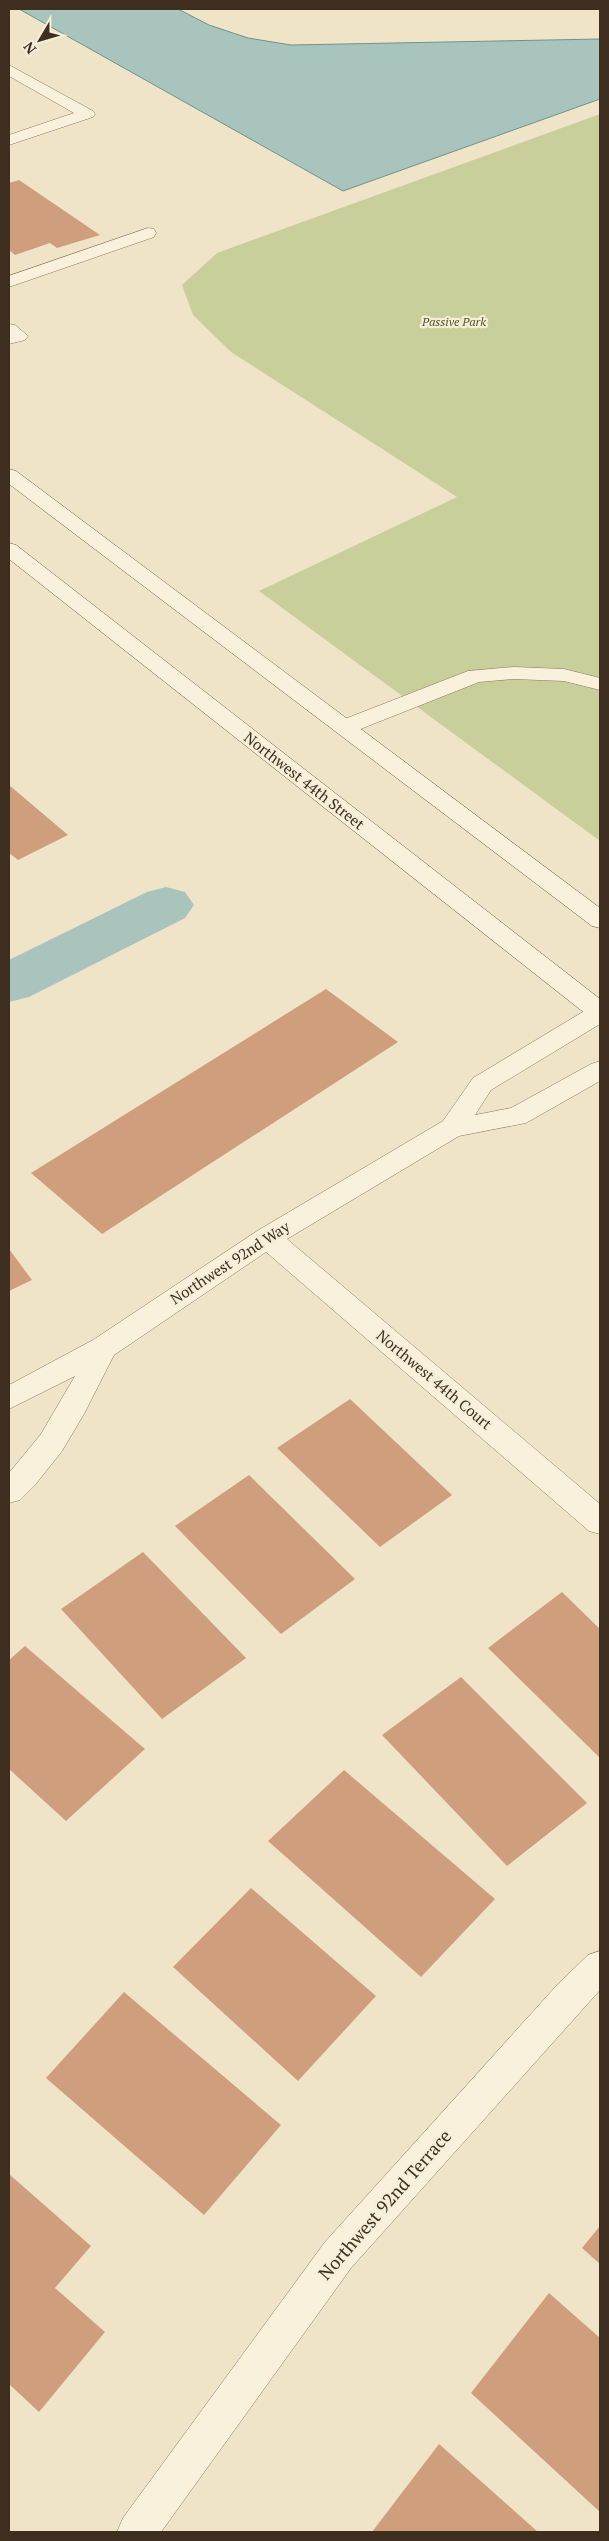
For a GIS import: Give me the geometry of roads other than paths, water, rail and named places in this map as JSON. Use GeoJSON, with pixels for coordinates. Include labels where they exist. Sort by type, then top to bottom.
{"type":"FeatureCollection","features":[{"type":"Feature","properties":{"kind":"street"},"geometry":{"type":"LineString","coordinates":[[9,70],[87,114],[9,140]]}},
{"type":"Feature","properties":{"kind":"street"},"geometry":{"type":"LineString","coordinates":[[9,282],[148,233]]}},
{"type":"Feature","properties":{"kind":"street"},"geometry":{"type":"LineString","coordinates":[[9,329],[19,336],[9,340]]}},
{"type":"Feature","properties":{"kind":"street"},"geometry":{"type":"LineString","coordinates":[[9,474],[600,920]]}},
{"type":"Feature","properties":{"kind":"street","name":"Northwest 44th Street"},"geometry":{"type":"LineString","coordinates":[[9,549],[600,1013]]}},
{"type":"Feature","properties":{"kind":"street"},"geometry":{"type":"LineString","coordinates":[[345,727],[476,676],[514,673],[564,675],[600,684]]}},
{"type":"Feature","properties":{"kind":"street","name":"Northwest 92nd Way"},"geometry":{"type":"LineString","coordinates":[[452,1128],[482,1084],[600,1013]]}},
{"type":"Feature","properties":{"kind":"street","name":"Northwest 92nd Way"},"geometry":{"type":"LineString","coordinates":[[9,1398],[103,1348],[267,1238],[452,1128],[517,1116],[600,1070]]}},
{"type":"Feature","properties":{"kind":"street","name":"Northwest 44th Court"},"geometry":{"type":"LineString","coordinates":[[267,1238],[600,1522]]}},
{"type":"Feature","properties":{"kind":"street"},"geometry":{"type":"LineString","coordinates":[[9,1491],[29,1474],[66,1423],[103,1348]]}},
{"type":"Feature","properties":{"kind":"street","name":"Northwest 92nd Terrace"},"geometry":{"type":"LineString","coordinates":[[137,2532],[338,2254],[570,1996],[600,1967]]}},
{"type":"Feature","properties":{"kind":"water"},"geometry":{"type":"Polygon","coordinates":[[[19,9],[178,9],[209,25],[248,38],[291,45],[600,39],[600,99],[343,191],[19,9]]]}},
{"type":"Feature","properties":{"kind":"waterway"},"geometry":{"type":"LineString","coordinates":[[9,983],[166,905]]}},
{"type":"Feature","properties":{"kind":"park label","name":"Passive Park"},"geometry":{"type":"Point","coordinates":[454,322]}}]}
